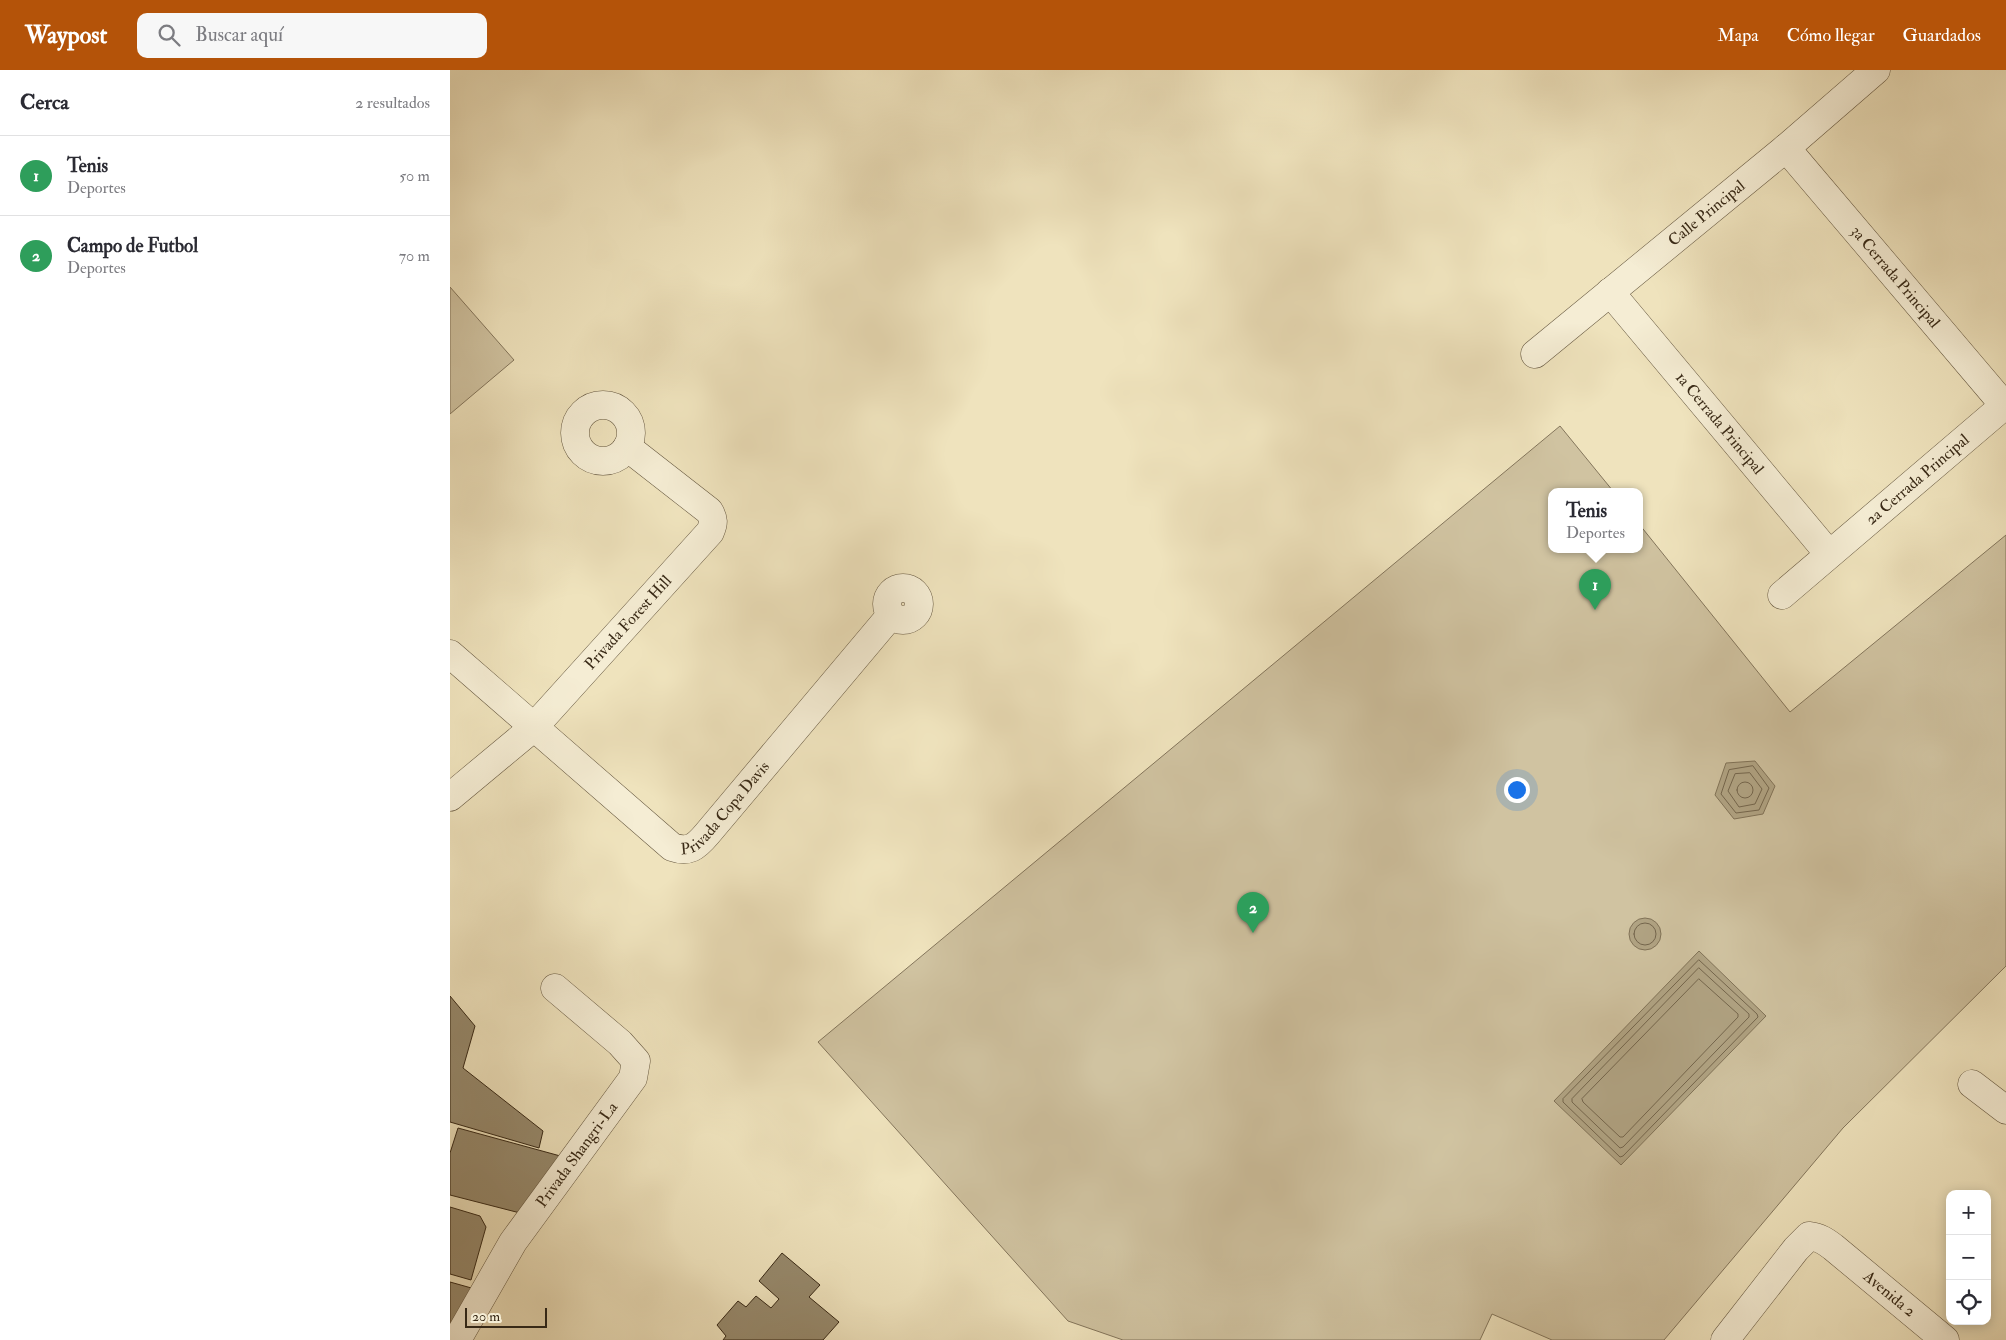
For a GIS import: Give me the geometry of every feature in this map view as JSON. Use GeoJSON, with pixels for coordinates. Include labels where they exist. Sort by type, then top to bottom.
{"type":"FeatureCollection","features":[{"type":"Feature","properties":{"kind":"street","name":"Calle Principal"},"geometry":{"type":"LineString","coordinates":[[1536,354],[1786,148],[1876,70]]}},
{"type":"Feature","properties":{"kind":"street","name":"3a Cerrada Principal"},"geometry":{"type":"LineString","coordinates":[[1786,148],[2005,404]]}},
{"type":"Feature","properties":{"kind":"street","name":"1a Cerrada Principal"},"geometry":{"type":"LineString","coordinates":[[1610,292],[1829,554]]}},
{"type":"Feature","properties":{"kind":"street","name":"2a Cerrada Principal"},"geometry":{"type":"LineString","coordinates":[[1782,595],[2005,404]]}},
{"type":"Feature","properties":{"kind":"street","name":"Privada Forest Hill"},"geometry":{"type":"LineString","coordinates":[[450,797],[533,728],[710,532],[714,524],[713,517],[709,511],[628,447]]}},
{"type":"Feature","properties":{"kind":"street","name":"Privada Copa Davis"},"geometry":{"type":"LineString","coordinates":[[533,728],[672,847],[680,850],[690,850],[698,845],[891,615]]}},
{"type":"Feature","properties":{"kind":"street"},"geometry":{"type":"LineString","coordinates":[[450,654],[533,728]]}},
{"type":"Feature","properties":{"kind":"street","name":"Privada Shangri-La"},"geometry":{"type":"LineString","coordinates":[[457,1340],[512,1242],[633,1078],[636,1061],[620,1042],[555,988]]}},
{"type":"Feature","properties":{"kind":"street"},"geometry":{"type":"LineString","coordinates":[[1972,1084],[2006,1110]]}},
{"type":"Feature","properties":{"kind":"street","name":"Avenida 2"},"geometry":{"type":"LineString","coordinates":[[1725,1340],[1803,1241],[1809,1236],[1816,1236],[1833,1247],[1945,1340]]}},
{"type":"Feature","properties":{"kind":"shaded area"},"geometry":{"type":"Polygon","coordinates":[[[450,287],[514,360],[450,414],[450,287]]]}},
{"type":"Feature","properties":{"kind":"shaded area"},"geometry":{"type":"Polygon","coordinates":[[[1560,426],[1611,488],[1548,488],[1548,553],[1643,553],[1643,529],[1790,712],[2006,535],[2006,966],[1843,1128],[1664,1340],[1552,1340],[1492,1314],[1480,1340],[1123,1340],[1068,1321],[818,1042],[1560,426]]]}},
{"type":"Feature","properties":{"kind":"water"},"geometry":{"type":"Polygon","coordinates":[[[1755,761],[1775,786],[1763,814],[1734,819],[1715,795],[1726,763],[1755,761]]]}},
{"type":"Feature","properties":{"kind":"water"},"geometry":{"type":"Polygon","coordinates":[[[1645,918],[1651,919],[1656,923],[1660,928],[1660,940],[1656,945],[1651,949],[1645,950],[1639,949],[1634,945],[1630,940],[1629,934],[1630,928],[1634,923],[1639,919],[1645,918]]]}},
{"type":"Feature","properties":{"kind":"water"},"geometry":{"type":"Polygon","coordinates":[[[1699,951],[1766,1016],[1621,1165],[1554,1101],[1699,951]]]}},
{"type":"Feature","properties":{"kind":"building"},"geometry":{"type":"Polygon","coordinates":[[[450,996],[475,1026],[463,1068],[543,1131],[539,1148],[450,1122],[450,996]]]}},
{"type":"Feature","properties":{"kind":"building"},"geometry":{"type":"Polygon","coordinates":[[[458,1128],[564,1157],[524,1214],[450,1195],[450,1153],[458,1128]]]}},
{"type":"Feature","properties":{"kind":"building"},"geometry":{"type":"Polygon","coordinates":[[[450,1207],[480,1216],[486,1227],[471,1280],[450,1274],[450,1207]]]}},
{"type":"Feature","properties":{"kind":"building"},"geometry":{"type":"Polygon","coordinates":[[[782,1253],[820,1285],[809,1297],[839,1322],[823,1340],[723,1340],[726,1336],[717,1325],[738,1301],[746,1307],[756,1296],[771,1308],[779,1299],[759,1281],[782,1253]]]}},
{"type":"Feature","properties":{"kind":"building"},"geometry":{"type":"Polygon","coordinates":[[[450,1282],[475,1289],[450,1332],[450,1282]]]}},
{"type":"Feature","properties":{"kind":"place","name":"Tenis"},"geometry":{"type":"Point","coordinates":[1595,610]}},
{"type":"Feature","properties":{"kind":"place","name":"Campo de Futbol"},"geometry":{"type":"Point","coordinates":[1253,933]}}]}
